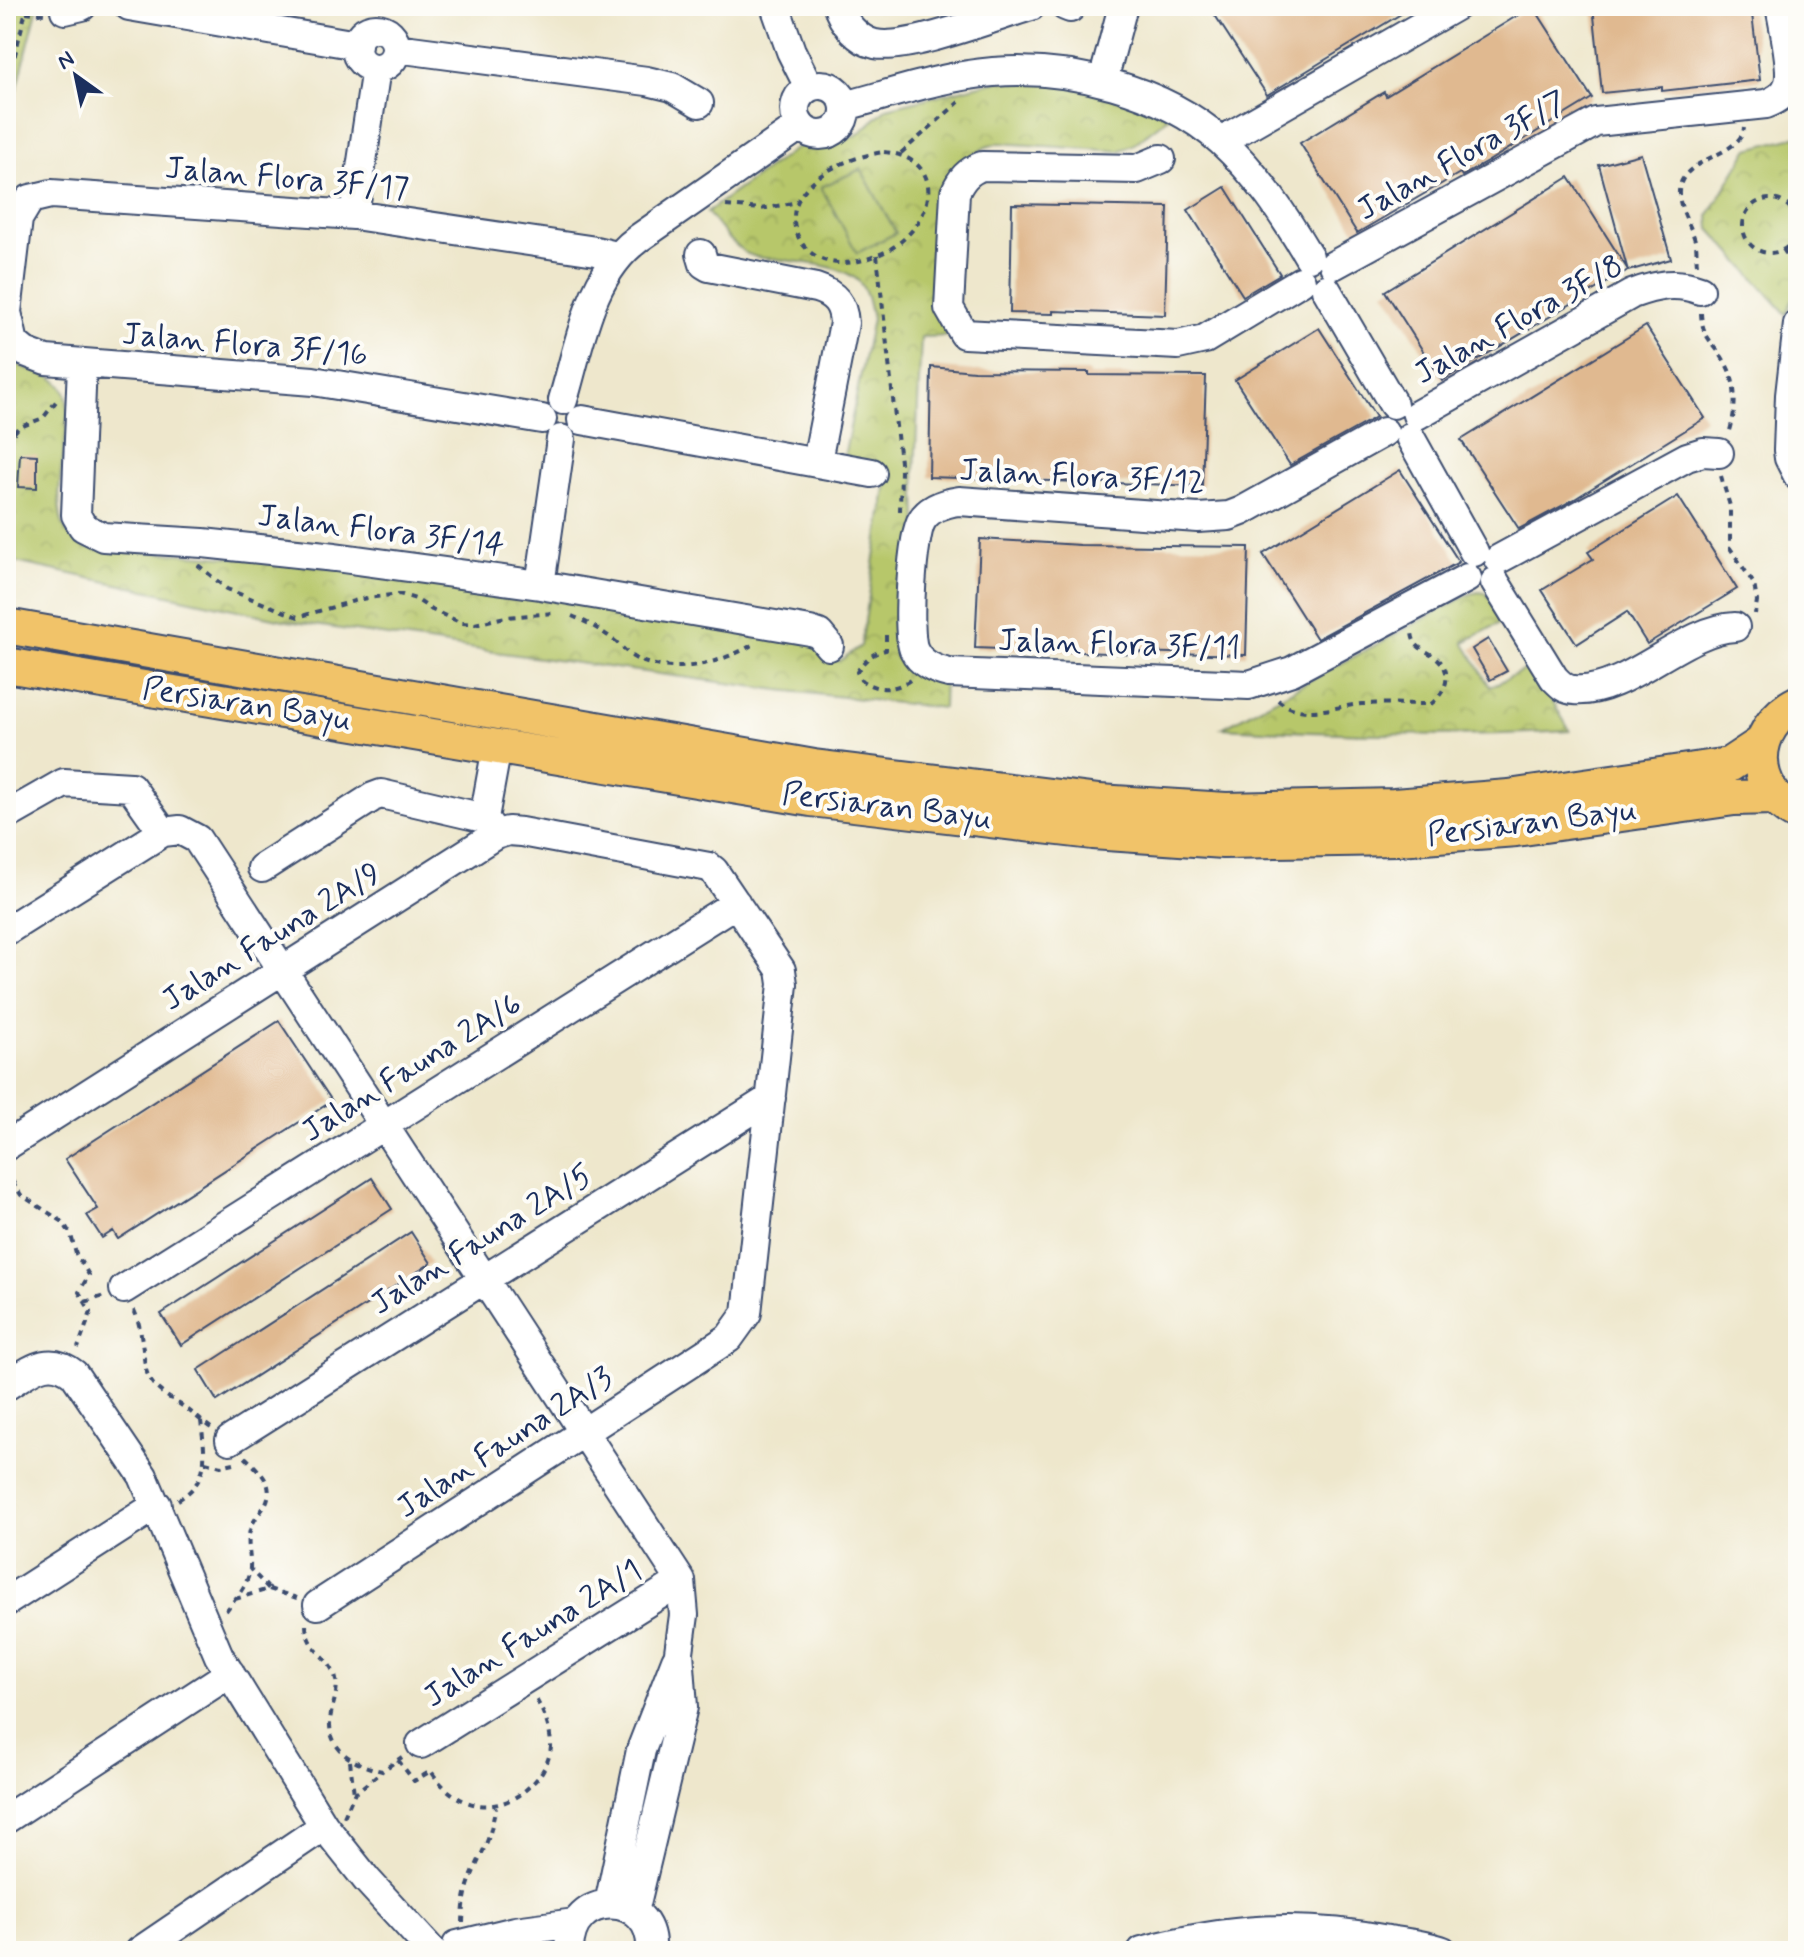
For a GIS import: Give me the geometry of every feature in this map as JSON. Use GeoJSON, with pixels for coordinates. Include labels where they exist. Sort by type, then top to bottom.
{"type":"FeatureCollection","features":[{"type":"Feature","properties":{"kind":"main road","name":"Persiaran Bayu"},"geometry":{"type":"LineString","coordinates":[[6,626],[814,767],[1099,802],[1226,810],[1394,806],[1509,797],[1729,765],[1762,743]]}},
{"type":"Feature","properties":{"kind":"main road","name":"Persiaran Bayu"},"geometry":{"type":"LineString","coordinates":[[6,665],[811,799],[1093,832],[1223,841],[1398,838],[1516,829],[1734,798],[1786,806]]}},
{"type":"Feature","properties":{"kind":"main road"},"geometry":{"type":"LineString","coordinates":[[1786,806],[1765,782],[1761,764],[1762,743],[1771,724],[1786,709],[1798,703]]}},
{"type":"Feature","properties":{"kind":"street"},"geometry":{"type":"LineString","coordinates":[[129,6],[377,32],[647,81],[672,87],[699,103]]}},
{"type":"Feature","properties":{"kind":"street"},"geometry":{"type":"LineString","coordinates":[[775,6],[791,51],[809,87]]}},
{"type":"Feature","properties":{"kind":"street"},"geometry":{"type":"LineString","coordinates":[[838,6],[860,38],[874,44],[888,45],[912,42],[1031,6]]}},
{"type":"Feature","properties":{"kind":"street"},"geometry":{"type":"LineString","coordinates":[[1103,81],[1123,6]]}},
{"type":"Feature","properties":{"kind":"street"},"geometry":{"type":"LineString","coordinates":[[1221,141],[1456,6]]}},
{"type":"Feature","properties":{"kind":"street","name":"Jalan Flora 3F/7"},"geometry":{"type":"LineString","coordinates":[[1161,159],[1137,169],[982,166],[961,179],[955,193],[949,308],[964,334],[1178,345],[1205,339],[1318,273],[1596,122],[1766,104],[1776,100],[1782,96],[1790,81],[1781,11]]}},
{"type":"Feature","properties":{"kind":"street"},"geometry":{"type":"LineString","coordinates":[[354,215],[376,68],[362,62],[358,56],[377,32]]}},
{"type":"Feature","properties":{"kind":"street"},"geometry":{"type":"LineString","coordinates":[[845,106],[993,72],[1040,70],[1103,81],[1168,106],[1221,141],[1263,187],[1318,273],[1484,568],[1554,678],[1563,687],[1575,690],[1601,687],[1706,632],[1735,627]]}},
{"type":"Feature","properties":{"kind":"street"},"geometry":{"type":"LineString","coordinates":[[809,87],[832,87],[838,92],[845,106],[843,120],[834,132],[813,135],[800,126],[795,114],[796,102],[809,87]]}},
{"type":"Feature","properties":{"kind":"street"},"geometry":{"type":"LineString","coordinates":[[540,585],[562,420],[598,288],[617,256],[800,126]]}},
{"type":"Feature","properties":{"kind":"street","name":"Jalan Flora 3F/17"},"geometry":{"type":"LineString","coordinates":[[10,274],[20,212],[30,199],[43,194],[354,215],[617,256]]}},
{"type":"Feature","properties":{"kind":"street"},"geometry":{"type":"LineString","coordinates":[[701,254],[704,264],[709,267],[816,288],[831,294],[841,305],[844,323],[817,461]]}},
{"type":"Feature","properties":{"kind":"street","name":"Jalan Flora 3F/16"},"geometry":{"type":"LineString","coordinates":[[10,274],[8,319],[14,343],[38,358],[82,370],[313,381],[817,461],[872,473]]}},
{"type":"Feature","properties":{"kind":"street","name":"Jalan Flora 3F/8"},"geometry":{"type":"LineString","coordinates":[[1401,422],[1632,294],[1647,288],[1675,284],[1700,290]]}},
{"type":"Feature","properties":{"kind":"street"},"geometry":{"type":"LineString","coordinates":[[1798,324],[1790,395],[1789,458],[1798,476]]}},
{"type":"Feature","properties":{"kind":"street","name":"Jalan Flora 3F/14"},"geometry":{"type":"LineString","coordinates":[[82,370],[76,506],[79,522],[88,531],[103,537],[335,557],[540,585],[778,625],[819,634],[829,646]]}},
{"type":"Feature","properties":{"kind":"street","name":"Jalan Flora 3F/12"},"geometry":{"type":"LineString","coordinates":[[912,584],[919,524],[936,507],[951,502],[1198,518],[1229,516],[1401,422]]}},
{"type":"Feature","properties":{"kind":"street","name":"Jalan Flora 3F/11"},"geometry":{"type":"LineString","coordinates":[[912,584],[910,626],[915,653],[930,667],[940,671],[1249,685],[1292,671],[1421,604],[1687,457],[1703,452],[1719,453]]}},
{"type":"Feature","properties":{"kind":"street"},"geometry":{"type":"LineString","coordinates":[[490,827],[497,747]]}},
{"type":"Feature","properties":{"kind":"street"},"geometry":{"type":"LineString","coordinates":[[6,816],[64,783],[131,787],[163,832]]}},
{"type":"Feature","properties":{"kind":"street"},"geometry":{"type":"LineString","coordinates":[[262,868],[381,794],[490,827],[709,867],[781,970],[783,984],[771,1098]]}},
{"type":"Feature","properties":{"kind":"street","name":"Jalan Fauna 2A/9"},"geometry":{"type":"LineString","coordinates":[[6,1146],[283,971],[490,827]]}},
{"type":"Feature","properties":{"kind":"street"},"geometry":{"type":"LineString","coordinates":[[6,931],[163,832],[180,830],[197,839],[681,1581],[684,1615],[679,1652],[683,1707],[622,1908]]}},
{"type":"Feature","properties":{"kind":"street","name":"Jalan Fauna 2A/6"},"geometry":{"type":"LineString","coordinates":[[124,1289],[736,903]]}},
{"type":"Feature","properties":{"kind":"street","name":"Jalan Fauna 2A/5"},"geometry":{"type":"LineString","coordinates":[[230,1440],[771,1098]]}},
{"type":"Feature","properties":{"kind":"street","name":"Jalan Fauna 2A/3"},"geometry":{"type":"LineString","coordinates":[[318,1605],[729,1338],[747,1313],[771,1098]]}},
{"type":"Feature","properties":{"kind":"street"},"geometry":{"type":"LineString","coordinates":[[6,1386],[40,1366],[58,1364],[74,1374],[143,1476],[219,1656],[329,1832],[367,1880],[450,1948],[515,1931],[569,1944],[596,1906],[622,1908],[643,1920],[649,1931],[651,1951]]}},
{"type":"Feature","properties":{"kind":"street"},"geometry":{"type":"LineString","coordinates":[[6,1602],[157,1505]]}},
{"type":"Feature","properties":{"kind":"street","name":"Jalan Fauna 2A/1"},"geometry":{"type":"LineString","coordinates":[[410,1752],[681,1581]]}},
{"type":"Feature","properties":{"kind":"street"},"geometry":{"type":"LineString","coordinates":[[6,1819],[230,1673]]}},
{"type":"Feature","properties":{"kind":"street"},"geometry":{"type":"LineString","coordinates":[[140,1951],[329,1832]]}},
{"type":"Feature","properties":{"kind":"street"},"geometry":{"type":"LineString","coordinates":[[1142,1951],[1191,1938],[1253,1931],[1306,1940],[1381,1938],[1443,1951]]}},
{"type":"Feature","properties":{"kind":"path"},"geometry":{"type":"LineString","coordinates":[[6,91],[27,6]]}},
{"type":"Feature","properties":{"kind":"path"},"geometry":{"type":"LineString","coordinates":[[901,153],[979,81],[993,72]]}},
{"type":"Feature","properties":{"kind":"path"},"geometry":{"type":"LineString","coordinates":[[884,152],[901,153],[916,160],[924,170],[928,183],[928,199],[914,227],[899,243],[877,255],[842,264],[825,261],[810,253],[798,241],[793,226],[798,202],[815,180],[837,166],[864,155],[884,152]]}},
{"type":"Feature","properties":{"kind":"path"},"geometry":{"type":"LineString","coordinates":[[692,201],[751,209],[798,202]]}},
{"type":"Feature","properties":{"kind":"path"},"geometry":{"type":"LineString","coordinates":[[1762,201],[1780,201],[1794,213],[1795,233],[1783,249],[1772,253],[1755,249],[1744,234],[1742,226],[1746,214],[1762,201]]}},
{"type":"Feature","properties":{"kind":"path"},"geometry":{"type":"LineString","coordinates":[[1783,249],[1798,272]]}},
{"type":"Feature","properties":{"kind":"path"},"geometry":{"type":"LineString","coordinates":[[877,255],[901,471],[899,516]]}},
{"type":"Feature","properties":{"kind":"path"},"geometry":{"type":"LineString","coordinates":[[6,442],[18,428],[43,418],[82,370]]}},
{"type":"Feature","properties":{"kind":"path"},"geometry":{"type":"LineString","coordinates":[[1719,453],[1722,482],[1730,506],[1730,548],[1754,584],[1757,601],[1755,613],[1748,622],[1735,627]]}},
{"type":"Feature","properties":{"kind":"path"},"geometry":{"type":"LineString","coordinates":[[178,542],[203,571],[227,589],[298,617],[361,599],[399,594],[416,599],[462,623],[475,624],[535,613],[567,614],[600,630],[645,663],[679,666],[713,661],[746,649],[765,638],[778,625]]}},
{"type":"Feature","properties":{"kind":"path"},"geometry":{"type":"LineString","coordinates":[[1264,682],[1280,702],[1297,710],[1316,712],[1360,704],[1431,704],[1445,690],[1446,677],[1436,657],[1420,649],[1413,640],[1412,624],[1421,604]]}},
{"type":"Feature","properties":{"kind":"path"},"geometry":{"type":"LineString","coordinates":[[886,650],[887,629]]}},
{"type":"Feature","properties":{"kind":"path"},"geometry":{"type":"LineString","coordinates":[[898,652],[886,650],[868,657],[857,672],[861,680],[868,685],[889,689],[902,686],[913,678]]}},
{"type":"Feature","properties":{"kind":"path"},"geometry":{"type":"LineString","coordinates":[[6,1171],[21,1195],[63,1222],[71,1235],[76,1254],[89,1275],[79,1292],[91,1312],[77,1349],[58,1364]]}},
{"type":"Feature","properties":{"kind":"path"},"geometry":{"type":"LineString","coordinates":[[124,1289],[137,1318],[150,1381],[161,1394],[230,1440],[268,1486],[267,1503],[252,1525],[248,1540],[250,1569],[235,1599],[209,1632]]}},
{"type":"Feature","properties":{"kind":"path"},"geometry":{"type":"LineString","coordinates":[[157,1505],[173,1503],[198,1482],[205,1462],[201,1421]]}},
{"type":"Feature","properties":{"kind":"path"},"geometry":{"type":"LineString","coordinates":[[250,1569],[269,1589],[318,1605],[306,1625],[307,1639],[333,1672],[337,1690],[330,1727],[350,1761],[354,1794]]}},
{"type":"Feature","properties":{"kind":"path"},"geometry":{"type":"LineString","coordinates":[[235,1599],[269,1589]]}},
{"type":"Feature","properties":{"kind":"path"},"geometry":{"type":"LineString","coordinates":[[329,1832],[354,1794],[410,1752],[414,1781],[431,1771],[441,1787],[458,1798],[496,1807],[521,1796],[542,1774],[551,1749],[549,1727],[524,1680]]}},
{"type":"Feature","properties":{"kind":"path"},"geometry":{"type":"LineString","coordinates":[[350,1761],[382,1771]]}},
{"type":"Feature","properties":{"kind":"path"},"geometry":{"type":"LineString","coordinates":[[450,1948],[469,1877],[486,1843],[496,1807]]}},
{"type":"Feature","properties":{"kind":"green space"},"geometry":{"type":"Polygon","coordinates":[[[6,6],[38,6],[6,133],[6,6]]]}},
{"type":"Feature","properties":{"kind":"green space"},"geometry":{"type":"Polygon","coordinates":[[[1063,78],[1175,112],[1133,145],[1119,151],[999,143],[986,147],[970,157],[950,190],[945,336],[921,337],[915,472],[918,541],[911,638],[944,673],[943,708],[779,690],[288,621],[6,560],[6,357],[53,379],[66,393],[67,421],[59,503],[68,534],[86,548],[243,558],[458,582],[809,638],[829,657],[839,661],[861,646],[887,482],[841,472],[872,319],[867,296],[860,283],[840,271],[745,253],[707,212],[803,143],[833,143],[857,135],[887,108],[997,81],[1063,78]]]}},
{"type":"Feature","properties":{"kind":"green space"},"geometry":{"type":"Polygon","coordinates":[[[1798,136],[1798,292],[1787,315],[1710,229],[1709,215],[1748,149],[1798,136]]]}},
{"type":"Feature","properties":{"kind":"green space"},"geometry":{"type":"Polygon","coordinates":[[[861,169],[896,233],[857,253],[821,187],[861,169]]]}},
{"type":"Feature","properties":{"kind":"green space"},"geometry":{"type":"Polygon","coordinates":[[[1486,593],[1506,620],[1464,642],[1490,687],[1532,666],[1570,731],[1396,734],[1222,728],[1470,594],[1486,593]]]}},
{"type":"Feature","properties":{"kind":"building"},"geometry":{"type":"Polygon","coordinates":[[[1209,6],[1414,6],[1267,95],[1209,6]]]}},
{"type":"Feature","properties":{"kind":"building"},"geometry":{"type":"Polygon","coordinates":[[[1533,6],[1592,98],[1487,162],[1462,176],[1460,173],[1357,233],[1300,143],[1384,92],[1386,96],[1533,6]]]}},
{"type":"Feature","properties":{"kind":"building"},"geometry":{"type":"Polygon","coordinates":[[[1593,6],[1751,6],[1760,80],[1662,91],[1662,87],[1602,93],[1593,6]]]}},
{"type":"Feature","properties":{"kind":"building"},"geometry":{"type":"Polygon","coordinates":[[[1641,154],[1671,259],[1628,271],[1599,165],[1641,154]]]}},
{"type":"Feature","properties":{"kind":"building"},"geometry":{"type":"Polygon","coordinates":[[[1569,177],[1628,270],[1442,381],[1385,291],[1569,177]]]}},
{"type":"Feature","properties":{"kind":"building"},"geometry":{"type":"Polygon","coordinates":[[[1225,187],[1280,274],[1243,296],[1188,210],[1225,187]]]}},
{"type":"Feature","properties":{"kind":"building"},"geometry":{"type":"Polygon","coordinates":[[[1012,204],[1168,207],[1165,315],[1053,311],[1053,314],[1010,313],[1012,204]]]}},
{"type":"Feature","properties":{"kind":"building"},"geometry":{"type":"Polygon","coordinates":[[[1646,326],[1705,418],[1573,500],[1519,529],[1461,440],[1646,326]]]}},
{"type":"Feature","properties":{"kind":"building"},"geometry":{"type":"Polygon","coordinates":[[[1319,328],[1376,417],[1290,465],[1235,380],[1319,328]]]}},
{"type":"Feature","properties":{"kind":"building"},"geometry":{"type":"Polygon","coordinates":[[[931,367],[974,371],[1089,372],[1089,375],[1206,376],[1202,486],[929,477],[931,367]]]}},
{"type":"Feature","properties":{"kind":"building"},"geometry":{"type":"Polygon","coordinates":[[[20,454],[37,455],[37,488],[18,487],[20,454]]]}},
{"type":"Feature","properties":{"kind":"building"},"geometry":{"type":"Polygon","coordinates":[[[1400,470],[1459,562],[1317,639],[1263,554],[1400,470]]]}},
{"type":"Feature","properties":{"kind":"building"},"geometry":{"type":"Polygon","coordinates":[[[1678,496],[1737,589],[1647,644],[1627,612],[1577,644],[1542,590],[1593,559],[1588,552],[1678,496]]]}},
{"type":"Feature","properties":{"kind":"building"},"geometry":{"type":"Polygon","coordinates":[[[980,539],[1080,545],[1249,547],[1246,655],[975,648],[980,539]]]}},
{"type":"Feature","properties":{"kind":"building"},"geometry":{"type":"Polygon","coordinates":[[[1488,639],[1507,671],[1490,680],[1472,649],[1488,639]]]}},
{"type":"Feature","properties":{"kind":"building"},"geometry":{"type":"Polygon","coordinates":[[[279,1021],[332,1101],[118,1239],[113,1231],[102,1238],[87,1215],[98,1209],[65,1159],[279,1021]]]}},
{"type":"Feature","properties":{"kind":"building"},"geometry":{"type":"Polygon","coordinates":[[[372,1178],[392,1209],[181,1345],[161,1314],[372,1178]]]}},
{"type":"Feature","properties":{"kind":"building"},"geometry":{"type":"Polygon","coordinates":[[[411,1232],[431,1263],[217,1401],[198,1370],[411,1232]]]}}]}
